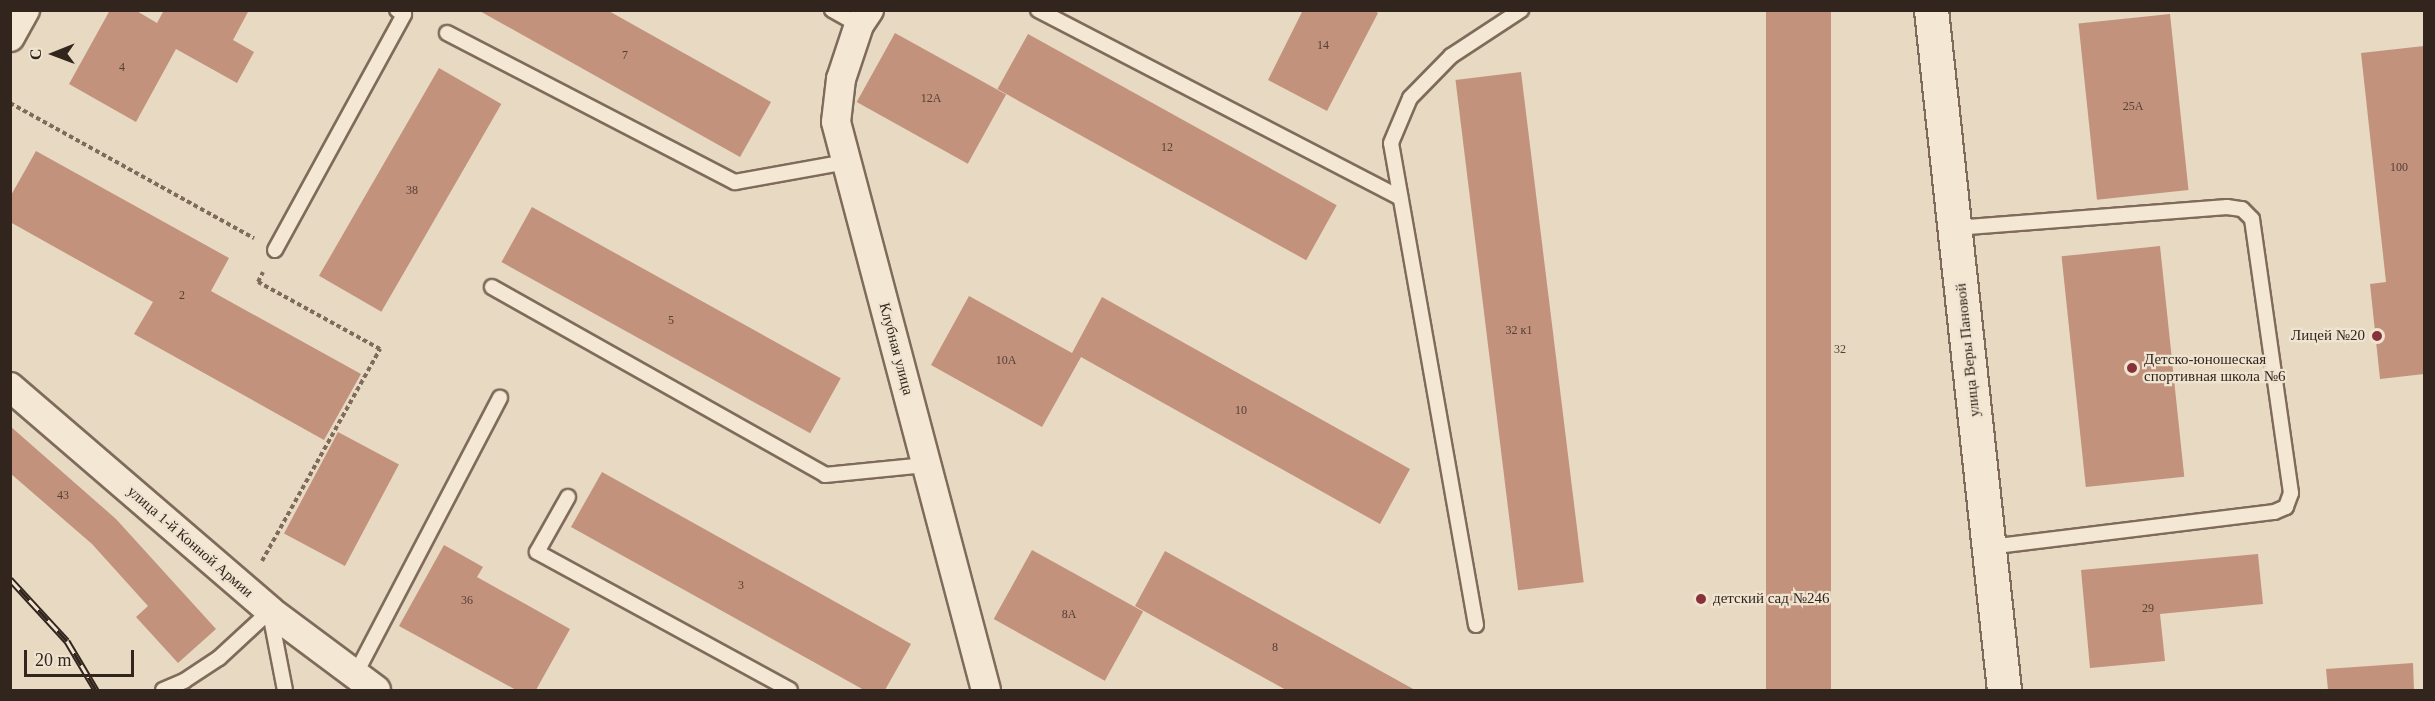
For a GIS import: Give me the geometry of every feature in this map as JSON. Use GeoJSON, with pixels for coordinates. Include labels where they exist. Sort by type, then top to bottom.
{"type":"FeatureCollection","features":[{"type":"Feature","properties":{"kind":"street"},"geometry":{"type":"LineString","coordinates":[[10,37],[25,10]]}},
{"type":"Feature","properties":{"kind":"street","name":"улица Веры Пановой"},"geometry":{"type":"LineString","coordinates":[[1931,10],[2004,690]]}},
{"type":"Feature","properties":{"kind":"street","name":"Клубная улица"},"geometry":{"type":"LineString","coordinates":[[864,18],[841,79],[836,122],[986,690]]}},
{"type":"Feature","properties":{"kind":"street","name":"улица 1-й Конной Армии"},"geometry":{"type":"LineString","coordinates":[[10,387],[270,611],[366,683]]}},
{"type":"Feature","properties":{"kind":"lane"},"geometry":{"type":"LineString","coordinates":[[275,250],[404,14],[397,10]]}},
{"type":"Feature","properties":{"kind":"lane"},"geometry":{"type":"LineString","coordinates":[[832,10],[864,18]]}},
{"type":"Feature","properties":{"kind":"lane"},"geometry":{"type":"LineString","coordinates":[[1038,10],[1400,198]]}},
{"type":"Feature","properties":{"kind":"lane"},"geometry":{"type":"LineString","coordinates":[[1476,625],[1391,143],[1410,98],[1451,56],[1521,10]]}},
{"type":"Feature","properties":{"kind":"lane"},"geometry":{"type":"LineString","coordinates":[[447,33],[735,182],[846,162]]}},
{"type":"Feature","properties":{"kind":"lane"},"geometry":{"type":"LineString","coordinates":[[1955,228],[2227,207],[2242,209],[2252,219],[2291,493],[2286,507],[2274,512],[1988,547]]}},
{"type":"Feature","properties":{"kind":"lane"},"geometry":{"type":"LineString","coordinates":[[492,287],[825,476],[926,465]]}},
{"type":"Feature","properties":{"kind":"lane"},"geometry":{"type":"LineString","coordinates":[[366,683],[500,398]]}},
{"type":"Feature","properties":{"kind":"lane"},"geometry":{"type":"LineString","coordinates":[[568,496],[537,552],[790,690]]}},
{"type":"Feature","properties":{"kind":"lane"},"geometry":{"type":"LineString","coordinates":[[162,690],[184,681],[219,658],[270,611]]}},
{"type":"Feature","properties":{"kind":"lane"},"geometry":{"type":"LineString","coordinates":[[270,611],[285,690]]}},
{"type":"Feature","properties":{"kind":"path"},"geometry":{"type":"LineString","coordinates":[[10,103],[275,250],[258,282],[380,349],[246,590]]}},
{"type":"Feature","properties":{"kind":"building"},"geometry":{"type":"Polygon","coordinates":[[[110,10],[135,10],[157,23],[164,10],[249,10],[233,40],[254,52],[237,83],[176,49],[136,122],[69,84],[110,10]]]}},
{"type":"Feature","properties":{"kind":"building"},"geometry":{"type":"Polygon","coordinates":[[[478,10],[607,10],[771,102],[740,157],[478,10]]]}},
{"type":"Feature","properties":{"kind":"building"},"geometry":{"type":"Polygon","coordinates":[[[1303,10],[1373,10],[1378,13],[1327,111],[1268,80],[1303,10]]]}},
{"type":"Feature","properties":{"kind":"building"},"geometry":{"type":"Polygon","coordinates":[[[1766,10],[1831,10],[1831,690],[1766,690],[1766,10]]]}},
{"type":"Feature","properties":{"kind":"building"},"geometry":{"type":"Polygon","coordinates":[[[2170,14],[2189,190],[2097,200],[2079,24],[2170,14]]]}},
{"type":"Feature","properties":{"kind":"building"},"geometry":{"type":"Polygon","coordinates":[[[895,33],[1006,95],[968,164],[857,102],[895,33]]]}},
{"type":"Feature","properties":{"kind":"building"},"geometry":{"type":"Polygon","coordinates":[[[1028,34],[1337,205],[1306,260],[997,89],[1028,34]]]}},
{"type":"Feature","properties":{"kind":"building"},"geometry":{"type":"Polygon","coordinates":[[[2424,46],[2424,374],[2380,379],[2370,284],[2386,282],[2361,53],[2424,46]]]}},
{"type":"Feature","properties":{"kind":"building"},"geometry":{"type":"Polygon","coordinates":[[[439,68],[501,104],[381,312],[319,276],[439,68]]]}},
{"type":"Feature","properties":{"kind":"building"},"geometry":{"type":"Polygon","coordinates":[[[1521,72],[1584,582],[1518,590],[1455,80],[1521,72]]]}},
{"type":"Feature","properties":{"kind":"building"},"geometry":{"type":"Polygon","coordinates":[[[36,151],[229,258],[211,291],[361,374],[324,440],[134,334],[153,302],[10,222],[10,197],[36,151]]]}},
{"type":"Feature","properties":{"kind":"building"},"geometry":{"type":"Polygon","coordinates":[[[532,207],[841,378],[810,433],[501,262],[532,207]]]}},
{"type":"Feature","properties":{"kind":"building"},"geometry":{"type":"Polygon","coordinates":[[[2160,246],[2184,477],[2086,487],[2062,256],[2160,246]]]}},
{"type":"Feature","properties":{"kind":"building"},"geometry":{"type":"Polygon","coordinates":[[[969,296],[1072,353],[1102,297],[1410,469],[1380,524],[1081,357],[1042,427],[931,365],[969,296]]]}},
{"type":"Feature","properties":{"kind":"building"},"geometry":{"type":"Polygon","coordinates":[[[10,426],[116,519],[216,629],[178,663],[136,617],[148,606],[92,544],[10,473],[10,426]]]}},
{"type":"Feature","properties":{"kind":"building"},"geometry":{"type":"Polygon","coordinates":[[[338,432],[399,464],[345,566],[284,534],[338,432]]]}},
{"type":"Feature","properties":{"kind":"building"},"geometry":{"type":"Polygon","coordinates":[[[602,472],[911,644],[885,690],[864,690],[571,527],[602,472]]]}},
{"type":"Feature","properties":{"kind":"building"},"geometry":{"type":"Polygon","coordinates":[[[444,545],[483,567],[477,577],[570,629],[536,690],[516,690],[399,626],[444,545]]]}},
{"type":"Feature","properties":{"kind":"building"},"geometry":{"type":"Polygon","coordinates":[[[1032,550],[1143,612],[1105,681],[994,619],[1032,550]]]}},
{"type":"Feature","properties":{"kind":"building"},"geometry":{"type":"Polygon","coordinates":[[[1165,551],[1415,690],[1286,690],[1135,606],[1165,551]]]}},
{"type":"Feature","properties":{"kind":"building"},"geometry":{"type":"Polygon","coordinates":[[[2258,554],[2263,604],[2160,614],[2165,661],[2090,668],[2081,570],[2258,554]]]}},
{"type":"Feature","properties":{"kind":"building"},"geometry":{"type":"Polygon","coordinates":[[[2413,663],[2414,690],[2328,690],[2326,669],[2413,663]]]}},
{"type":"Feature","properties":{"kind":"railway"},"geometry":{"type":"LineString","coordinates":[[10,579],[67,641],[96,690]]}},
{"type":"Feature","properties":{"kind":"place","name":"Лицей №20"},"geometry":{"type":"Point","coordinates":[2377,336]}},
{"type":"Feature","properties":{"kind":"place","name":"Детско-юношеская спортивная школа №6"},"geometry":{"type":"Point","coordinates":[2132,368]}},
{"type":"Feature","properties":{"kind":"place","name":"детский сад №246"},"geometry":{"type":"Point","coordinates":[1701,599]}}]}
